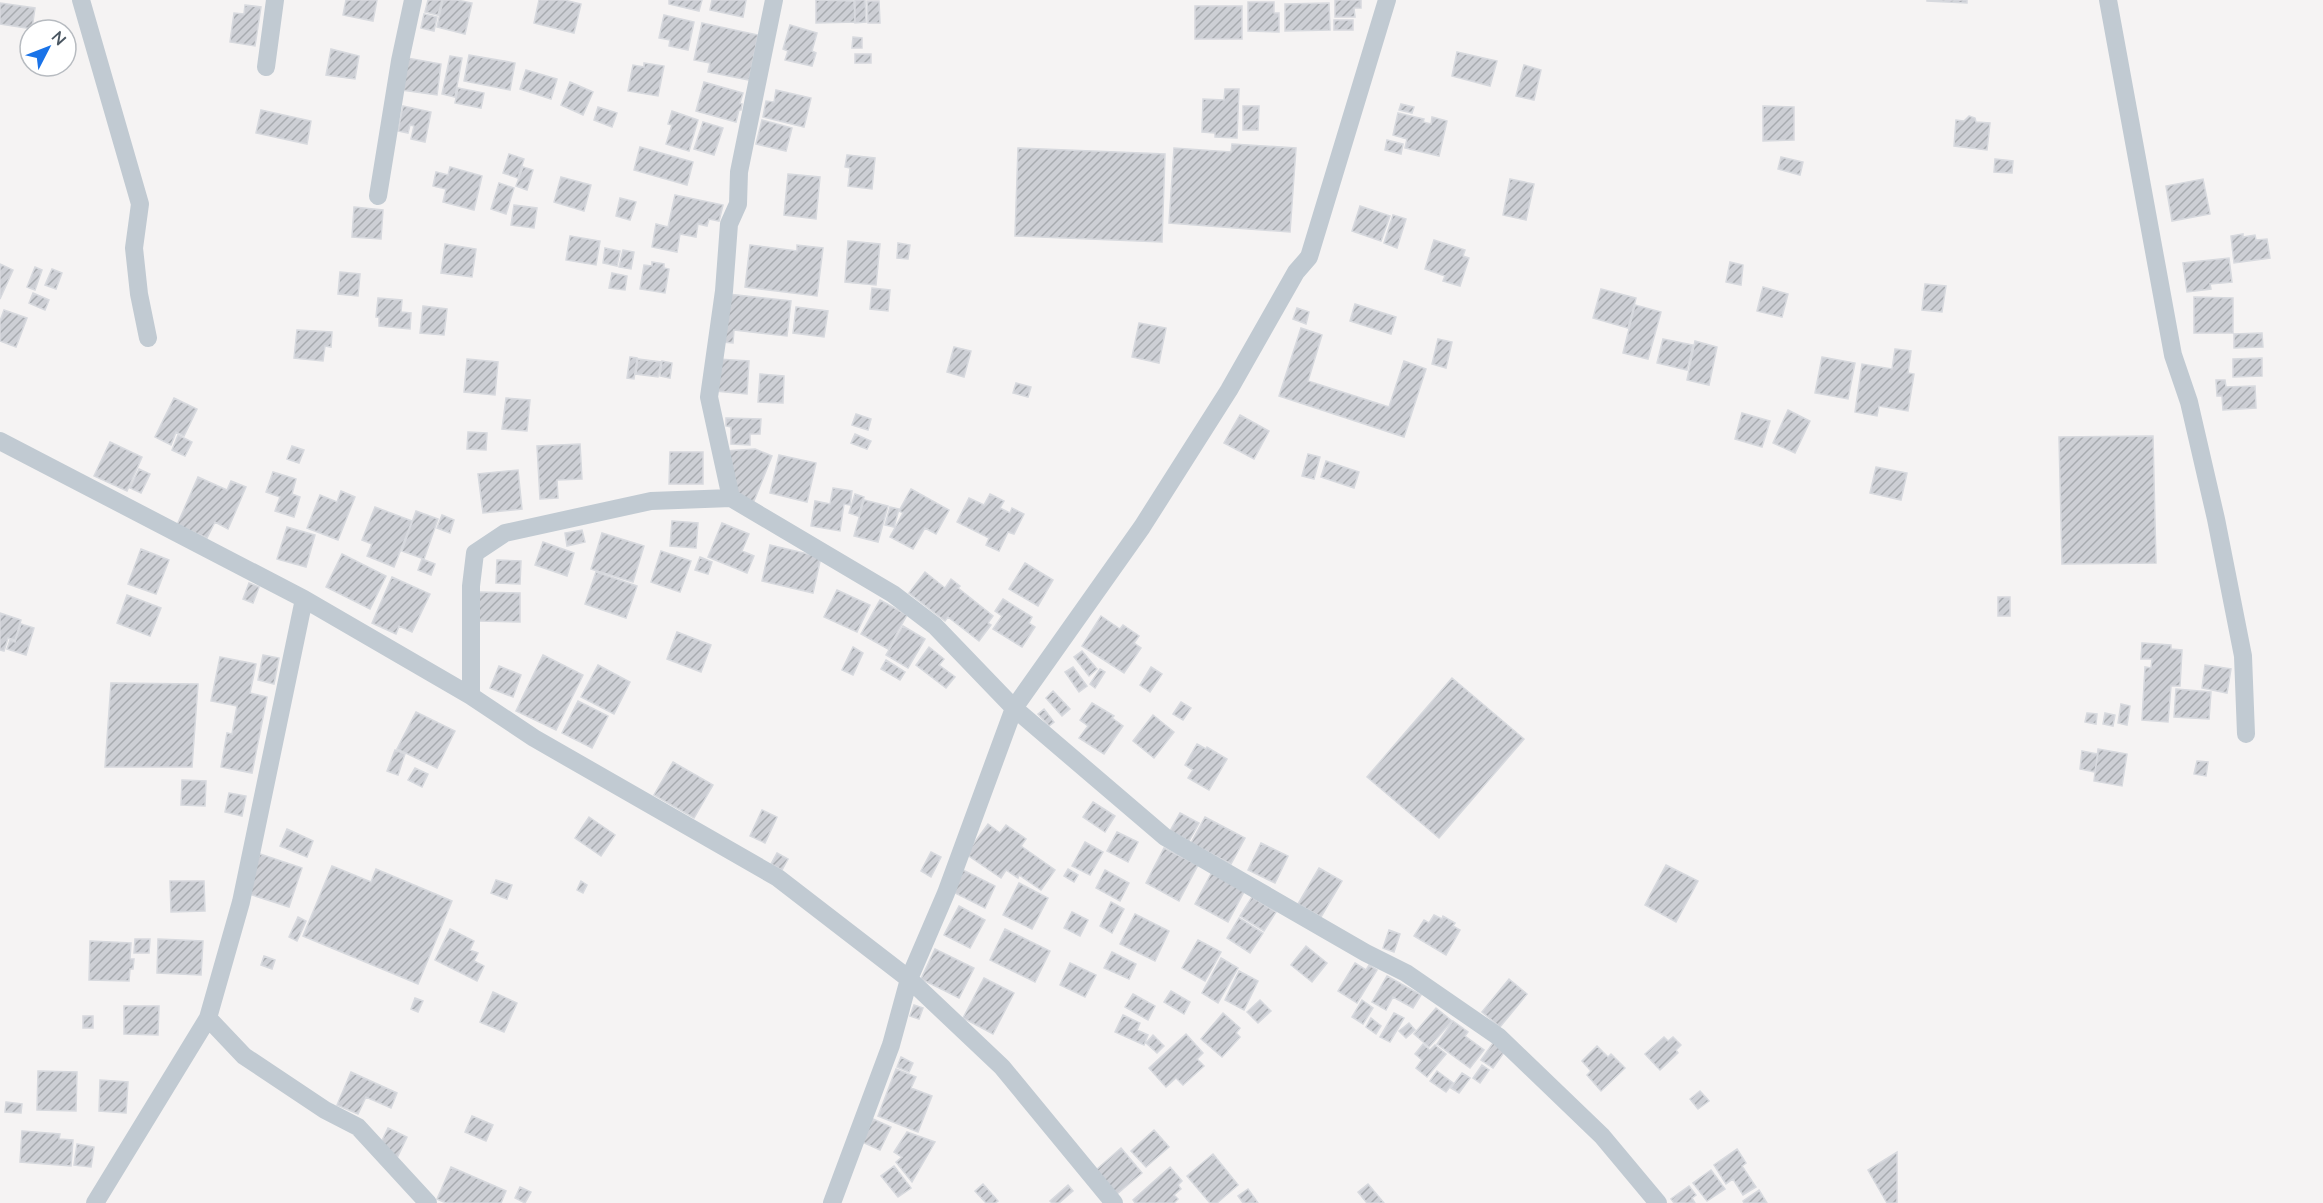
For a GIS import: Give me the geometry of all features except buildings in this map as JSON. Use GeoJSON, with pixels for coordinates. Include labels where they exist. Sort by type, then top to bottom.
{"type":"FeatureCollection","features":[{"type":"Feature","properties":{"kind":"street"},"geometry":{"type":"LineString","coordinates":[[81,0],[140,204],[134,248],[147,338]]}},
{"type":"Feature","properties":{"kind":"street"},"geometry":{"type":"LineString","coordinates":[[266,66],[275,0]]}},
{"type":"Feature","properties":{"kind":"street"},"geometry":{"type":"LineString","coordinates":[[378,196],[413,0]]}},
{"type":"Feature","properties":{"kind":"street"},"geometry":{"type":"LineString","coordinates":[[731,498],[709,397],[724,291],[729,224],[738,204],[739,172],[774,0]]}},
{"type":"Feature","properties":{"kind":"street"},"geometry":{"type":"LineString","coordinates":[[832,1203],[891,1045],[909,979],[946,894],[1014,708],[1142,527],[1229,390],[1296,272],[1309,257],[1387,0]]}},
{"type":"Feature","properties":{"kind":"street"},"geometry":{"type":"LineString","coordinates":[[2108,0],[2173,355],[2191,413],[2216,519],[2243,656],[2246,734]]}},
{"type":"Feature","properties":{"kind":"street"},"geometry":{"type":"LineString","coordinates":[[0,441],[304,599],[471,696],[534,738],[778,878],[909,979],[1002,1067],[1114,1203]]}},
{"type":"Feature","properties":{"kind":"street"},"geometry":{"type":"LineString","coordinates":[[471,696],[471,586],[475,553],[505,533],[651,501],[731,498],[893,594],[935,627],[1014,708],[1165,837],[1366,953],[1406,973],[1499,1037],[1602,1136],[1658,1203]]}},
{"type":"Feature","properties":{"kind":"street"},"geometry":{"type":"LineString","coordinates":[[95,1203],[208,1018],[241,902],[304,599]]}},
{"type":"Feature","properties":{"kind":"street"},"geometry":{"type":"LineString","coordinates":[[208,1018],[244,1056],[325,1110],[358,1127],[428,1203]]}}]}
